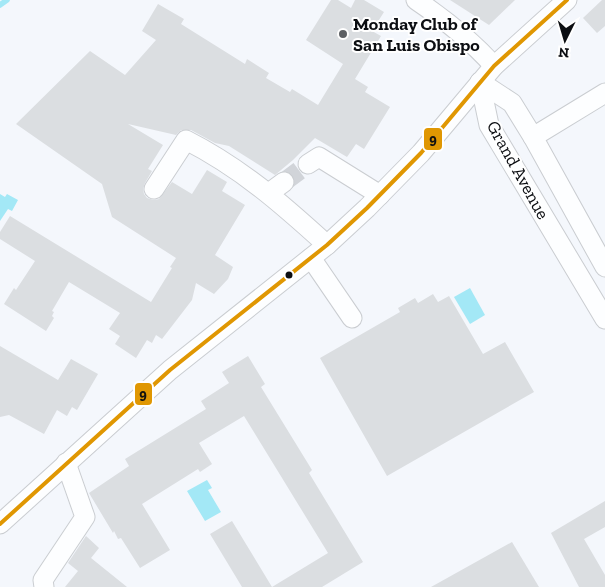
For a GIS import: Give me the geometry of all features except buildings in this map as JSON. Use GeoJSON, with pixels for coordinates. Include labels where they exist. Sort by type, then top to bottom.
{"type":"FeatureCollection","features":[{"type":"Feature","properties":{"kind":"street"},"geometry":{"type":"LineString","coordinates":[[416,0],[448,23],[482,52],[494,66]]}},
{"type":"Feature","properties":{"kind":"street"},"geometry":{"type":"LineString","coordinates":[[0,524],[170,370],[327,245],[421,153],[494,66],[567,0]]}},
{"type":"Feature","properties":{"kind":"street","name":"Grand Avenue"},"geometry":{"type":"LineString","coordinates":[[480,82],[512,104],[533,137],[605,267]]}},
{"type":"Feature","properties":{"kind":"street","name":"Grand Avenue"},"geometry":{"type":"LineString","coordinates":[[480,82],[489,125],[605,319]]}},
{"type":"Feature","properties":{"kind":"street"},"geometry":{"type":"LineString","coordinates":[[533,137],[605,93]]}},
{"type":"Feature","properties":{"kind":"street"},"geometry":{"type":"LineString","coordinates":[[154,189],[186,140],[277,188],[327,245]]}},
{"type":"Feature","properties":{"kind":"street"},"geometry":{"type":"LineString","coordinates":[[308,164],[319,157],[380,195]]}},
{"type":"Feature","properties":{"kind":"street"},"geometry":{"type":"LineString","coordinates":[[311,258],[352,318]]}},
{"type":"Feature","properties":{"kind":"street"},"geometry":{"type":"LineString","coordinates":[[44,587],[43,580],[85,518],[66,463]]}},
{"type":"Feature","properties":{"kind":"water"},"geometry":{"type":"Polygon","coordinates":[[[0,194],[5,197],[7,194],[18,200],[12,211],[8,209],[0,221],[0,194]]]}},
{"type":"Feature","properties":{"kind":"water"},"geometry":{"type":"Polygon","coordinates":[[[470,288],[485,315],[470,324],[454,297],[470,288]]]}},
{"type":"Feature","properties":{"kind":"water"},"geometry":{"type":"Polygon","coordinates":[[[207,480],[212,488],[208,490],[221,512],[205,521],[187,491],[207,480]]]}},
{"type":"Feature","properties":{"kind":"waterway"},"geometry":{"type":"LineString","coordinates":[[0,5],[7,0]]}},
{"type":"Feature","properties":{"kind":"tunnel"},"geometry":{"type":"LineString","coordinates":[[284,182],[308,164]]}},
{"type":"Feature","properties":{"kind":"transit line","name":"9"},"geometry":{"type":"LineString","coordinates":[[0,524],[170,370],[327,245],[367,208],[421,153],[494,66],[567,0]]}},
{"type":"Feature","properties":{"kind":"place","name":"Monday Club of San Luis Obispo"},"geometry":{"type":"Point","coordinates":[343,34]}}]}
